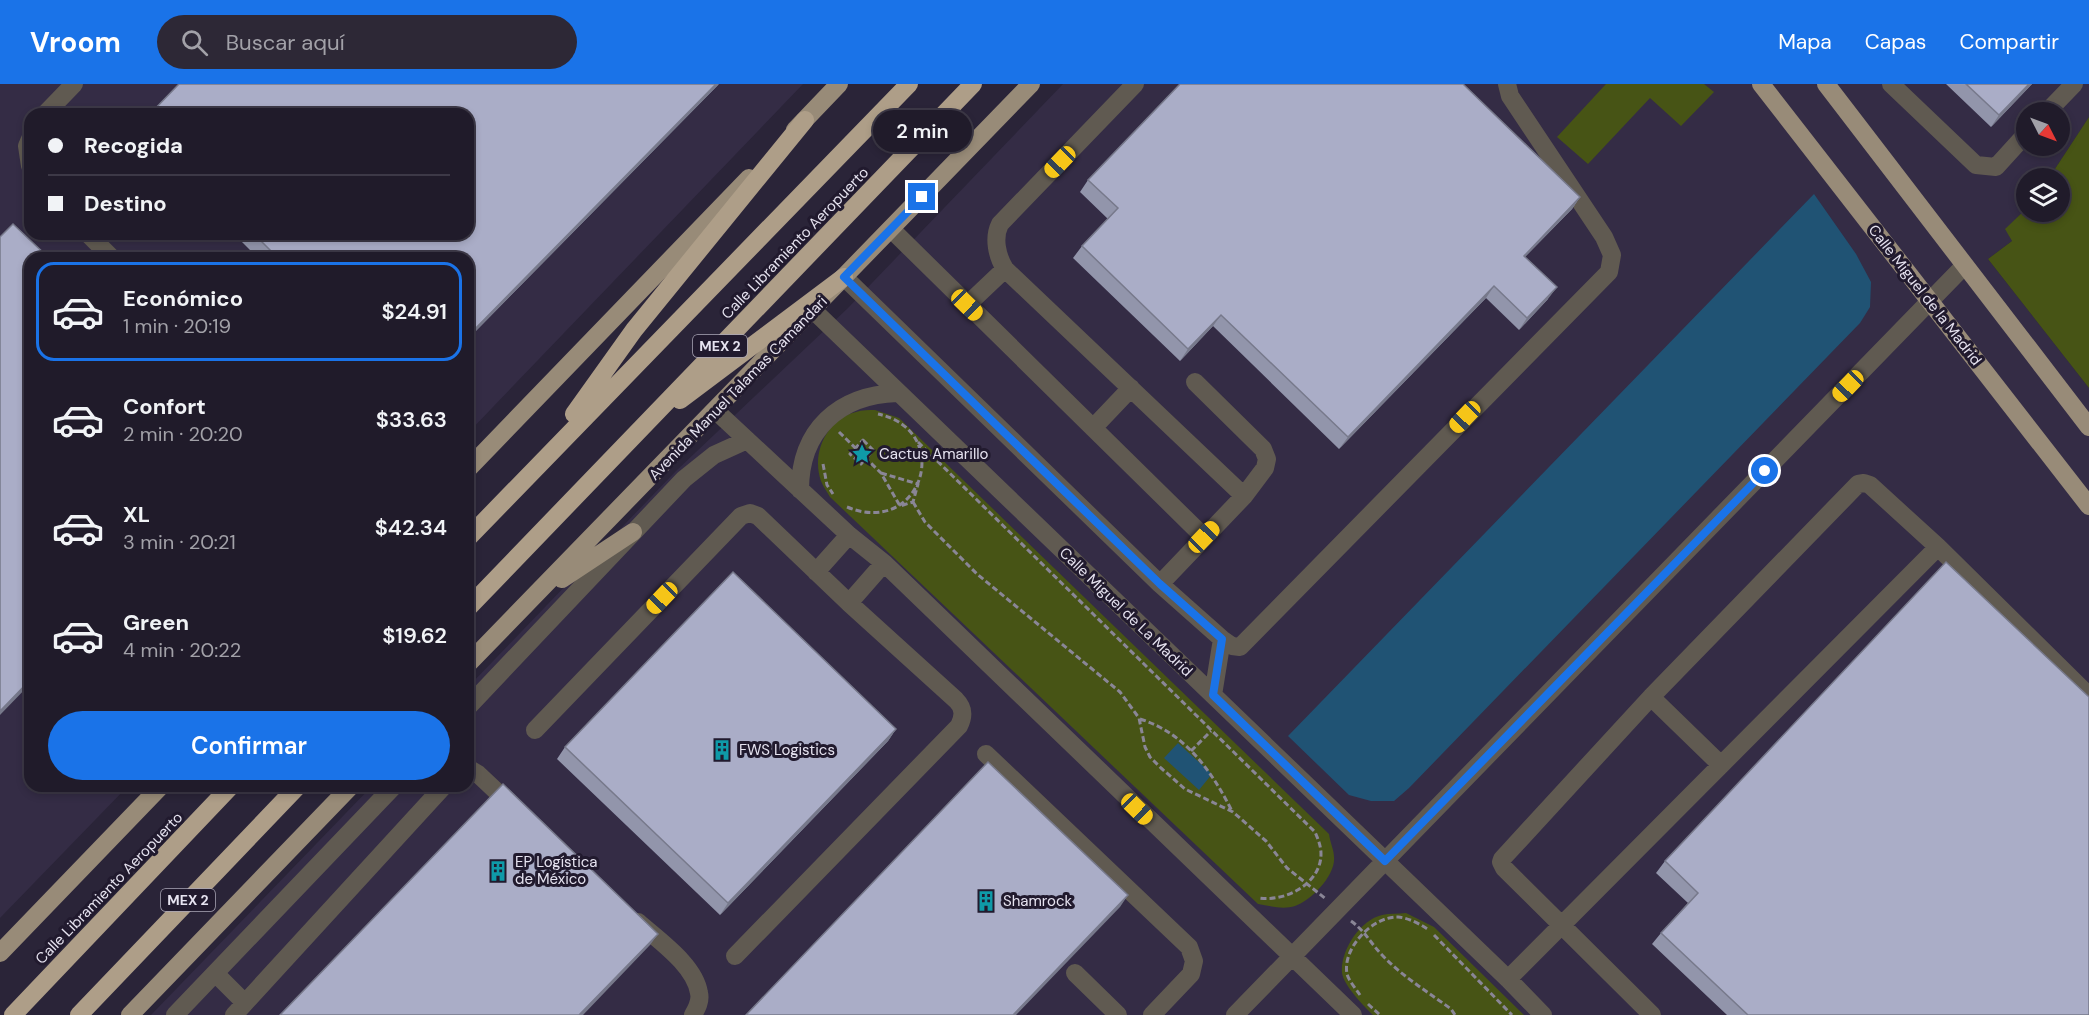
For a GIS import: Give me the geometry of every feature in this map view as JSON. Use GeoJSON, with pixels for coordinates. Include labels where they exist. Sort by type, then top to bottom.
{"type":"FeatureCollection","features":[{"type":"Feature","properties":{"kind":"highway","name":"Calle Libramiento Aeropuerto"},"geometry":{"type":"LineString","coordinates":[[474,532],[909,84]]}},
{"type":"Feature","properties":{"kind":"highway","name":"Calle Libramiento Aeropuerto"},"geometry":{"type":"LineString","coordinates":[[474,602],[973,84]]}},
{"type":"Feature","properties":{"kind":"highway"},"geometry":{"type":"LineString","coordinates":[[540,462],[634,330],[805,120]]}},
{"type":"Feature","properties":{"kind":"highway"},"geometry":{"type":"LineString","coordinates":[[635,434],[844,277]]}},
{"type":"Feature","properties":{"kind":"highway","name":"Calle Libramiento Aeropuerto"},"geometry":{"type":"LineString","coordinates":[[13,1015],[225,792]]}},
{"type":"Feature","properties":{"kind":"highway","name":"MEX 2"},"geometry":{"type":"LineString","coordinates":[[79,1015],[292,792]]}},
{"type":"Feature","properties":{"kind":"main road"},"geometry":{"type":"LineString","coordinates":[[474,463],[839,84]]}},
{"type":"Feature","properties":{"kind":"main road","name":"Avenida Manuel Talamas Camandari"},"geometry":{"type":"LineString","coordinates":[[474,658],[1031,84]]}},
{"type":"Feature","properties":{"kind":"main road","name":"Calle Miguel de la Madrid"},"geometry":{"type":"LineString","coordinates":[[1761,84],[2089,506]]}},
{"type":"Feature","properties":{"kind":"main road"},"geometry":{"type":"LineString","coordinates":[[1826,84],[2089,427]]}},
{"type":"Feature","properties":{"kind":"main road"},"geometry":{"type":"LineString","coordinates":[[519,611],[575,570],[633,532]]}},
{"type":"Feature","properties":{"kind":"main road"},"geometry":{"type":"LineString","coordinates":[[0,953],[155,792]]}},
{"type":"Feature","properties":{"kind":"main road"},"geometry":{"type":"LineString","coordinates":[[130,1015],[345,792]]}},
{"type":"Feature","properties":{"kind":"street"},"geometry":{"type":"LineString","coordinates":[[51,108],[74,84]]}},
{"type":"Feature","properties":{"kind":"street"},"geometry":{"type":"LineString","coordinates":[[1135,84],[1000,224],[996,234],[999,260],[1005,269],[1244,496]]}},
{"type":"Feature","properties":{"kind":"street"},"geometry":{"type":"LineString","coordinates":[[844,277],[1160,584],[1222,639],[1236,648],[1243,646],[1385,498],[1609,272],[1611,255],[1604,237],[1510,96],[1507,84]]}},
{"type":"Feature","properties":{"kind":"street"},"geometry":{"type":"LineString","coordinates":[[1891,84],[1976,165],[1995,167],[2016,145]]}},
{"type":"Feature","properties":{"kind":"street"},"geometry":{"type":"LineString","coordinates":[[2057,102],[2074,84]]}},
{"type":"Feature","properties":{"kind":"street"},"geometry":{"type":"LineString","coordinates":[[891,229],[1204,537]]}},
{"type":"Feature","properties":{"kind":"street"},"geometry":{"type":"LineString","coordinates":[[94,240],[106,252]]}},
{"type":"Feature","properties":{"kind":"street"},"geometry":{"type":"LineString","coordinates":[[1235,1015],[1964,266]]}},
{"type":"Feature","properties":{"kind":"street"},"geometry":{"type":"LineString","coordinates":[[967,305],[1005,269]]}},
{"type":"Feature","properties":{"kind":"street","name":"Calle Miguel de La Madrid"},"geometry":{"type":"LineString","coordinates":[[813,310],[1543,1015]]}},
{"type":"Feature","properties":{"kind":"street"},"geometry":{"type":"LineString","coordinates":[[1160,584],[1244,496],[1265,468],[1268,459],[1263,449],[1195,382]]}},
{"type":"Feature","properties":{"kind":"street"},"geometry":{"type":"LineString","coordinates":[[1093,428],[1131,388]]}},
{"type":"Feature","properties":{"kind":"street"},"geometry":{"type":"LineString","coordinates":[[800,490],[800,471],[805,452],[814,435],[826,421],[841,407],[859,399],[878,394],[897,393]]}},
{"type":"Feature","properties":{"kind":"street"},"geometry":{"type":"LineString","coordinates":[[716,411],[849,535],[884,563],[1353,1015]]}},
{"type":"Feature","properties":{"kind":"street"},"geometry":{"type":"LineString","coordinates":[[474,701],[684,479],[714,455],[747,440]]}},
{"type":"Feature","properties":{"kind":"street"},"geometry":{"type":"LineString","coordinates":[[1652,1015],[1504,868],[1501,861],[1651,698],[1858,484],[1870,485],[1938,547],[2089,696]]}},
{"type":"Feature","properties":{"kind":"street"},"geometry":{"type":"LineString","coordinates":[[535,730],[741,516],[750,513],[758,516],[961,705],[963,714],[959,726],[735,956]]}},
{"type":"Feature","properties":{"kind":"street"},"geometry":{"type":"LineString","coordinates":[[816,572],[849,535]]}},
{"type":"Feature","properties":{"kind":"street"},"geometry":{"type":"LineString","coordinates":[[1508,979],[1938,547]]}},
{"type":"Feature","properties":{"kind":"street"},"geometry":{"type":"LineString","coordinates":[[849,603],[884,563]]}},
{"type":"Feature","properties":{"kind":"street"},"geometry":{"type":"LineString","coordinates":[[1213,695],[1222,639]]}},
{"type":"Feature","properties":{"kind":"street"},"geometry":{"type":"LineString","coordinates":[[1651,698],[1721,765]]}},
{"type":"Feature","properties":{"kind":"street"},"geometry":{"type":"LineString","coordinates":[[986,754],[1189,947],[1194,961],[1191,974],[1152,1015]]}},
{"type":"Feature","properties":{"kind":"street"},"geometry":{"type":"LineString","coordinates":[[474,772],[530,822]]}},
{"type":"Feature","properties":{"kind":"street"},"geometry":{"type":"LineString","coordinates":[[175,1015],[388,792]]}},
{"type":"Feature","properties":{"kind":"street"},"geometry":{"type":"LineString","coordinates":[[215,974],[239,1009],[438,792]]}},
{"type":"Feature","properties":{"kind":"street"},"geometry":{"type":"LineString","coordinates":[[626,911],[687,967],[699,993],[699,1003],[693,1015]]}},
{"type":"Feature","properties":{"kind":"street"},"geometry":{"type":"LineString","coordinates":[[1075,973],[1118,1015]]}},
{"type":"Feature","properties":{"kind":"path"},"geometry":{"type":"LineString","coordinates":[[871,414],[880,414],[895,419],[909,428],[918,442],[1315,832],[1321,856],[1316,871],[1307,883],[1284,896],[1262,899],[1256,897]]}},
{"type":"Feature","properties":{"kind":"path"},"geometry":{"type":"LineString","coordinates":[[832,436],[842,425]]}},
{"type":"Feature","properties":{"kind":"path"},"geometry":{"type":"LineString","coordinates":[[837,430],[881,473],[900,506]]}},
{"type":"Feature","properties":{"kind":"path"},"geometry":{"type":"LineString","coordinates":[[863,440],[873,450],[866,458],[861,464],[850,454],[863,440]]}},
{"type":"Feature","properties":{"kind":"path"},"geometry":{"type":"LineString","coordinates":[[918,442],[922,456],[922,470],[913,502],[925,522],[977,574],[1120,692],[1139,718],[1145,747],[1150,757],[1161,768],[1185,789],[1233,812],[1266,841],[1287,868],[1365,931],[1382,955],[1405,976],[1451,1009],[1455,1015]]}},
{"type":"Feature","properties":{"kind":"path"},"geometry":{"type":"LineString","coordinates":[[823,457],[823,471],[827,485],[835,498]]}},
{"type":"Feature","properties":{"kind":"path"},"geometry":{"type":"LineString","coordinates":[[881,473],[918,484]]}},
{"type":"Feature","properties":{"kind":"path"},"geometry":{"type":"LineString","coordinates":[[900,506],[918,484]]}},
{"type":"Feature","properties":{"kind":"path"},"geometry":{"type":"LineString","coordinates":[[840,502],[855,515]]}},
{"type":"Feature","properties":{"kind":"path"},"geometry":{"type":"LineString","coordinates":[[847,507],[873,514],[887,512],[913,502]]}},
{"type":"Feature","properties":{"kind":"path"},"geometry":{"type":"LineString","coordinates":[[1139,718],[1158,725],[1191,751],[1218,783],[1233,812]]}},
{"type":"Feature","properties":{"kind":"path"},"geometry":{"type":"LineString","coordinates":[[1191,751],[1211,731]]}},
{"type":"Feature","properties":{"kind":"path"},"geometry":{"type":"LineString","coordinates":[[1380,1015],[1362,999],[1347,974],[1350,951],[1365,931],[1381,919],[1398,917],[1412,920],[1428,929],[1512,1015]]}},
{"type":"Feature","properties":{"kind":"shaded area"},"geometry":{"type":"Polygon","coordinates":[[[0,84],[803,84],[474,427],[474,252],[24,252],[24,792],[122,792],[0,918],[0,84]]]}},
{"type":"Feature","properties":{"kind":"shaded area"},"geometry":{"type":"Polygon","coordinates":[[[1063,84],[2089,84],[2089,117],[2070,146],[2070,102],[2016,102],[2016,156],[2063,156],[2056,168],[2016,168],[2016,219],[2006,229],[2012,241],[1988,259],[2089,388],[2089,1015],[151,1015],[366,792],[474,792],[474,681],[676,471],[848,308],[1063,84]]]}},
{"type":"Feature","properties":{"kind":"green space"},"geometry":{"type":"Polygon","coordinates":[[[1606,84],[1704,84],[1714,92],[1681,126],[1650,98],[1588,164],[1557,137],[1606,84]]]}},
{"type":"Feature","properties":{"kind":"green space"},"geometry":{"type":"Polygon","coordinates":[[[2089,117],[2089,388],[1988,259],[2012,241],[2005,229],[2016,219],[2016,222],[2070,222],[2070,168],[2056,168],[2063,156],[2070,156],[2070,146],[2089,117]]]}},
{"type":"Feature","properties":{"kind":"green space"},"geometry":{"type":"Polygon","coordinates":[[[875,410],[899,418],[1329,834],[1334,864],[1327,879],[1315,893],[1301,903],[1286,908],[1258,904],[830,497],[818,470],[818,459],[824,439],[837,422],[846,416],[861,411],[875,410]]]}},
{"type":"Feature","properties":{"kind":"green space"},"geometry":{"type":"Polygon","coordinates":[[[1406,913],[1434,927],[1524,1015],[1373,1015],[1346,984],[1342,973],[1344,955],[1353,938],[1366,923],[1382,915],[1406,913]]]}},
{"type":"Feature","properties":{"kind":"water"},"geometry":{"type":"Polygon","coordinates":[[[1814,194],[1856,254],[1871,282],[1870,307],[1860,323],[1409,788],[1394,801],[1371,801],[1349,795],[1288,736],[1814,194]]]}},
{"type":"Feature","properties":{"kind":"water"},"geometry":{"type":"Polygon","coordinates":[[[1178,743],[1212,774],[1199,790],[1164,758],[1178,743]]]}},
{"type":"Feature","properties":{"kind":"building"},"geometry":{"type":"Polygon","coordinates":[[[179,84],[716,84],[474,330],[474,252],[272,252],[260,240],[474,240],[474,108],[156,108],[179,84]]]}},
{"type":"Feature","properties":{"kind":"building"},"geometry":{"type":"Polygon","coordinates":[[[1180,84],[1463,84],[1580,197],[1524,256],[1557,287],[1527,318],[1494,286],[1348,437],[1221,315],[1188,349],[1082,246],[1118,208],[1088,180],[1180,84]]]}},
{"type":"Feature","properties":{"kind":"building"},"geometry":{"type":"Polygon","coordinates":[[[1966,84],[2029,84],[1999,115],[1966,84]]]}},
{"type":"Feature","properties":{"kind":"building"},"geometry":{"type":"Polygon","coordinates":[[[13,224],[24,234],[24,240],[30,240],[43,252],[24,252],[24,686],[0,711],[0,237],[13,224]]]}},
{"type":"Feature","properties":{"kind":"building"},"geometry":{"type":"Polygon","coordinates":[[[1946,562],[2089,697],[2089,1015],[1748,1015],[1661,933],[1698,893],[1665,861],[1946,562]]]}},
{"type":"Feature","properties":{"kind":"building","name":"FWS Logistics"},"geometry":{"type":"Polygon","coordinates":[[[733,572],[896,729],[728,903],[565,747],[733,572]]]}},
{"type":"Feature","properties":{"kind":"building","name":"Shamrock"},"geometry":{"type":"Polygon","coordinates":[[[988,762],[1128,895],[1013,1015],[746,1015],[988,762]]]}},
{"type":"Feature","properties":{"kind":"building","name":"EP Logística de México"},"geometry":{"type":"Polygon","coordinates":[[[503,784],[658,934],[579,1015],[280,1015],[503,784]]]}},
{"type":"Feature","properties":{"kind":"place","name":"Cactus Amarillo"},"geometry":{"type":"Point","coordinates":[862,454]}},
{"type":"Feature","properties":{"kind":"place","name":"FWS Logistics"},"geometry":{"type":"Point","coordinates":[722,750]}},
{"type":"Feature","properties":{"kind":"place","name":"EP Logística de México"},"geometry":{"type":"Point","coordinates":[498,871]}},
{"type":"Feature","properties":{"kind":"place","name":"Shamrock"},"geometry":{"type":"Point","coordinates":[986,901]}},
{"type":"Feature","properties":{"kind":"route"},"geometry":{"type":"LineString","coordinates":[[922,197],[844,277],[1160,584],[1222,639],[1213,695],[1385,861],[1765,471]]}}]}
